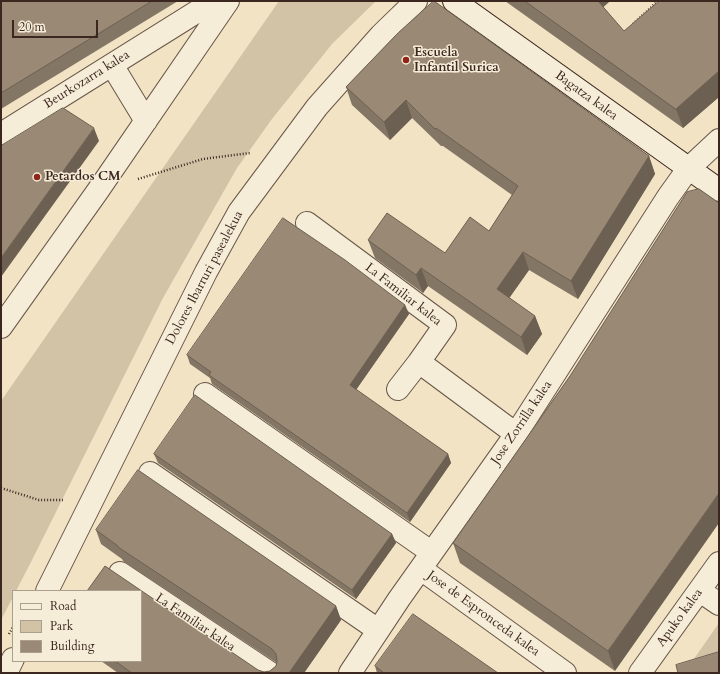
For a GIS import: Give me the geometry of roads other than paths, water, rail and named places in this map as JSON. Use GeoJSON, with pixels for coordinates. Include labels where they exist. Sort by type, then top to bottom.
{"type":"FeatureCollection","features":[{"type":"Feature","properties":{"kind":"street","name":"Beurkozarra kalea"},"geometry":{"type":"LineString","coordinates":[[1,134],[214,1]]}},
{"type":"Feature","properties":{"kind":"street"},"geometry":{"type":"LineString","coordinates":[[1,327],[146,121],[228,1]]}},
{"type":"Feature","properties":{"kind":"street","name":"Dolores Ibarruri pasealekua"},"geometry":{"type":"LineString","coordinates":[[47,590],[206,272],[239,212],[317,107],[381,34],[416,1]]}},
{"type":"Feature","properties":{"kind":"street","name":"Bagatza kalea"},"geometry":{"type":"LineString","coordinates":[[454,1],[719,190]]}},
{"type":"Feature","properties":{"kind":"street"},"geometry":{"type":"LineString","coordinates":[[112,65],[146,121]]}},
{"type":"Feature","properties":{"kind":"street","name":"Jose Zorrilla kalea"},"geometry":{"type":"LineString","coordinates":[[350,673],[378,630],[516,434],[688,169],[719,140]]}},
{"type":"Feature","properties":{"kind":"street","name":"La Familiar kalea"},"geometry":{"type":"LineString","coordinates":[[308,223],[445,325],[418,362]]}},
{"type":"Feature","properties":{"kind":"street"},"geometry":{"type":"LineString","coordinates":[[398,389],[418,362],[516,434]]}},
{"type":"Feature","properties":{"kind":"street"},"geometry":{"type":"LineString","coordinates":[[205,394],[426,561]]}},
{"type":"Feature","properties":{"kind":"street"},"geometry":{"type":"LineString","coordinates":[[150,473],[378,630]]}},
{"type":"Feature","properties":{"kind":"street","name":"Jose de Espronceda kalea"},"geometry":{"type":"LineString","coordinates":[[426,561],[565,673]]}},
{"type":"Feature","properties":{"kind":"street","name":"Apuko kalea"},"geometry":{"type":"LineString","coordinates":[[640,673],[719,563]]}},
{"type":"Feature","properties":{"kind":"street","name":"La Familiar kalea"},"geometry":{"type":"LineString","coordinates":[[120,573],[270,673]]}},
{"type":"Feature","properties":{"kind":"street"},"geometry":{"type":"LineString","coordinates":[[700,591],[719,604]]}},
{"type":"Feature","properties":{"kind":"street"},"geometry":{"type":"LineString","coordinates":[[6,673],[12,661]]}},
{"type":"Feature","properties":{"kind":"place","name":"Escuela Infantil Surica"},"geometry":{"type":"Point","coordinates":[406,60]}},
{"type":"Feature","properties":{"kind":"place","name":"Petardos CM"},"geometry":{"type":"Point","coordinates":[37,177]}}]}
